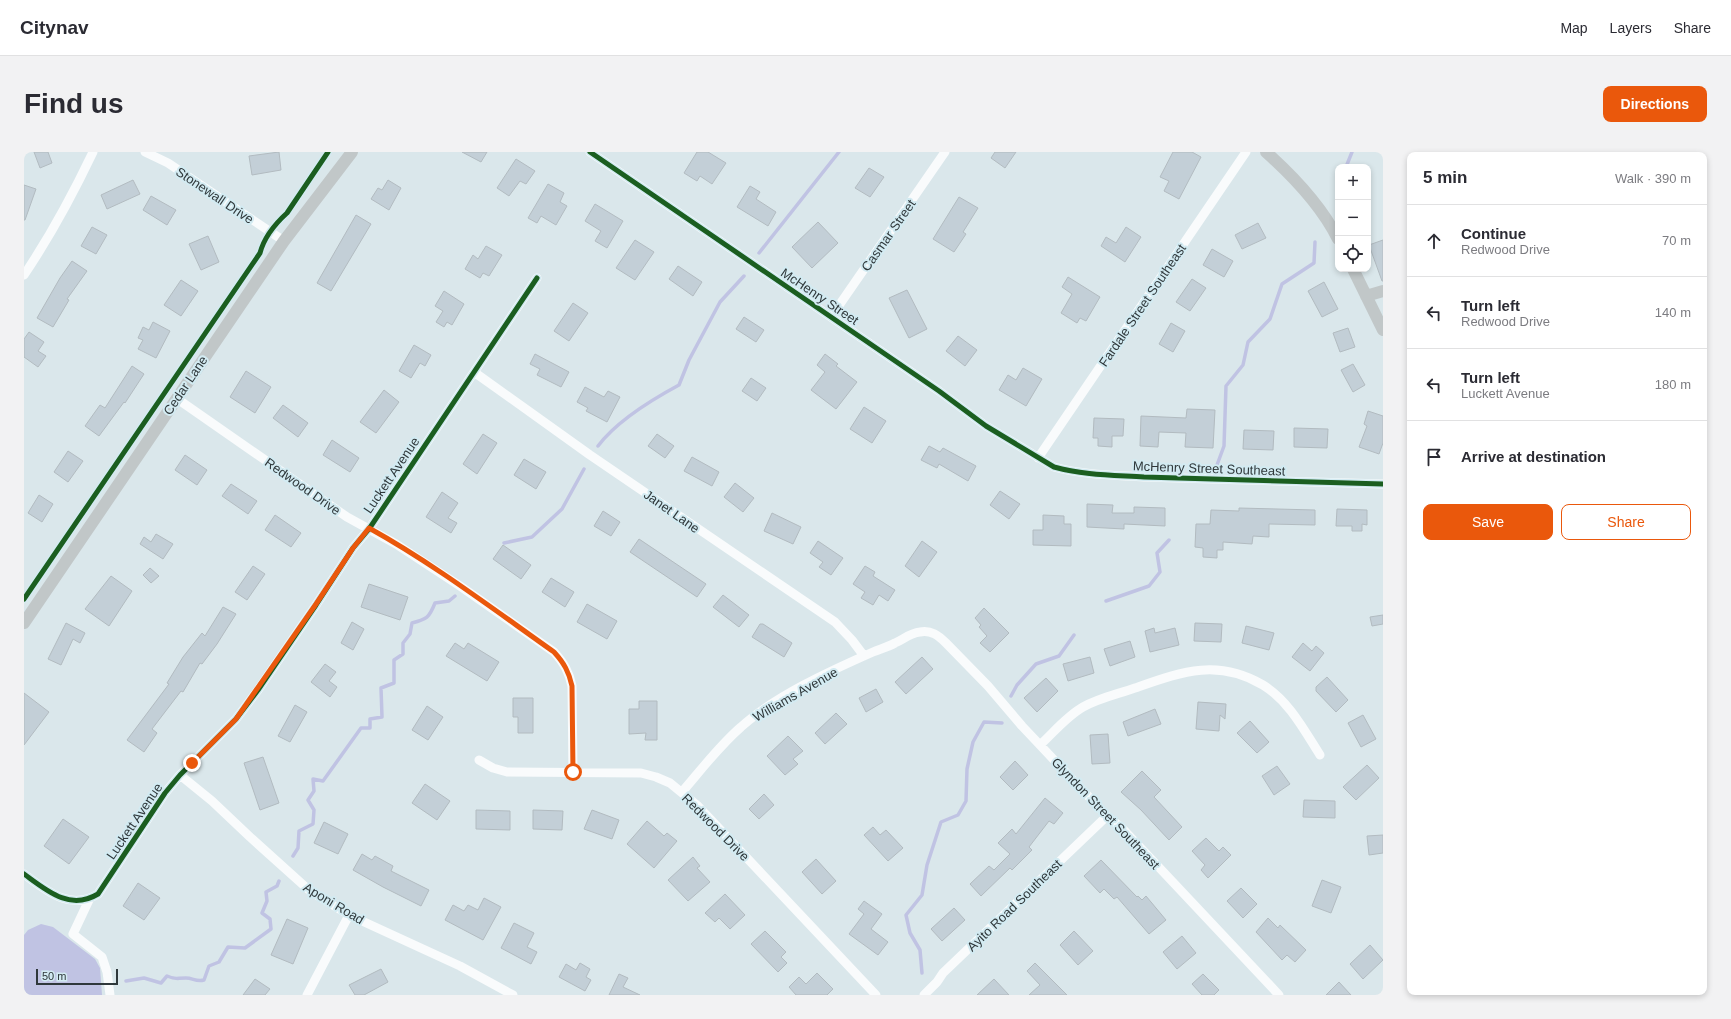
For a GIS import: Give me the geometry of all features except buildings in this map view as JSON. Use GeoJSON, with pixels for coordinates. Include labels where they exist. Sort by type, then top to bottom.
{"type":"FeatureCollection","features":[{"type":"Feature","properties":{"kind":"main road","name":"Cedar Lane"},"geometry":{"type":"LineString","coordinates":[[24,623],[284,241],[352,152]]}},
{"type":"Feature","properties":{"kind":"main road"},"geometry":{"type":"LineString","coordinates":[[1266,152],[1302,186],[1326,218],[1336,236]]}},
{"type":"Feature","properties":{"kind":"main road"},"geometry":{"type":"LineString","coordinates":[[1354,272],[1383,330]]}},
{"type":"Feature","properties":{"kind":"main road"},"geometry":{"type":"LineString","coordinates":[[1366,296],[1383,291]]}},
{"type":"Feature","properties":{"kind":"street"},"geometry":{"type":"LineString","coordinates":[[24,275],[48,240],[62,216],[93,152]]}},
{"type":"Feature","properties":{"kind":"street","name":"Stonewall Drive"},"geometry":{"type":"LineString","coordinates":[[145,152],[168,163],[284,241]]}},
{"type":"Feature","properties":{"kind":"street","name":"McHenry Street"},"geometry":{"type":"LineString","coordinates":[[590,152],[831,317],[986,426],[1038,458]]}},
{"type":"Feature","properties":{"kind":"street","name":"Casmar Street"},"geometry":{"type":"LineString","coordinates":[[831,317],[945,152]]}},
{"type":"Feature","properties":{"kind":"street","name":"Fardale Street Southeast"},"geometry":{"type":"LineString","coordinates":[[1038,458],[1246,152]]}},
{"type":"Feature","properties":{"kind":"street","name":"Luckett Avenue"},"geometry":{"type":"LineString","coordinates":[[84,901],[98,894],[165,793],[180,775],[236,719],[353,548],[369,528],[537,278]]}},
{"type":"Feature","properties":{"kind":"street","name":"Janet Lane"},"geometry":{"type":"LineString","coordinates":[[474,372],[602,463],[834,622],[852,640],[864,656]]}},
{"type":"Feature","properties":{"kind":"street","name":"Redwood Drive"},"geometry":{"type":"LineString","coordinates":[[176,398],[347,517],[396,544],[460,586],[554,652],[563,662],[569,674],[572,686],[573,772],[641,773],[656,777],[682,792],[698,806],[876,995]]}},
{"type":"Feature","properties":{"kind":"street","name":"McHenry Street Southeast"},"geometry":{"type":"LineString","coordinates":[[1038,458],[1054,467],[1064,470],[1108,475],[1383,484]]}},
{"type":"Feature","properties":{"kind":"street","name":"Williams Avenue"},"geometry":{"type":"LineString","coordinates":[[682,792],[740,727],[761,711],[802,687],[864,656],[895,644],[911,634],[921,631],[932,632]]}},
{"type":"Feature","properties":{"kind":"street","name":"Glyndon Street Southeast"},"geometry":{"type":"LineString","coordinates":[[932,632],[940,636],[988,686],[1040,746],[1107,816],[1122,828],[1279,995]]}},
{"type":"Feature","properties":{"kind":"street"},"geometry":{"type":"LineString","coordinates":[[1040,746],[1070,716],[1090,704],[1189,671],[1204,669],[1222,670],[1245,676],[1279,697],[1296,718],[1320,755]]}},
{"type":"Feature","properties":{"kind":"street"},"geometry":{"type":"LineString","coordinates":[[480,760],[493,768],[507,772],[573,772]]}},
{"type":"Feature","properties":{"kind":"street","name":"Aponi Road"},"geometry":{"type":"LineString","coordinates":[[180,775],[212,801],[302,885],[349,915],[460,966],[513,995]]}},
{"type":"Feature","properties":{"kind":"street","name":"Ayito Road Southeast"},"geometry":{"type":"LineString","coordinates":[[924,995],[943,974],[1107,816]]}},
{"type":"Feature","properties":{"kind":"street"},"geometry":{"type":"LineString","coordinates":[[24,874],[42,887],[68,901],[84,901],[74,934],[102,957],[107,972],[110,995]]}},
{"type":"Feature","properties":{"kind":"street"},"geometry":{"type":"LineString","coordinates":[[307,995],[349,915]]}},
{"type":"Feature","properties":{"kind":"water"},"geometry":{"type":"Polygon","coordinates":[[[41,924],[53,927],[95,959],[100,968],[102,995],[24,995],[24,935],[28,930],[41,924]]]}},
{"type":"Feature","properties":{"kind":"waterway"},"geometry":{"type":"LineString","coordinates":[[759,253],[839,152]]}},
{"type":"Feature","properties":{"kind":"waterway"},"geometry":{"type":"LineString","coordinates":[[1347,164],[1352,152]]}},
{"type":"Feature","properties":{"kind":"waterway"},"geometry":{"type":"LineString","coordinates":[[1217,465],[1224,446],[1226,386],[1243,365],[1248,342],[1270,319],[1282,284],[1314,263],[1315,242]]}},
{"type":"Feature","properties":{"kind":"waterway"},"geometry":{"type":"LineString","coordinates":[[598,446],[625,420],[647,404],[679,385],[689,360],[720,302],[744,276]]}},
{"type":"Feature","properties":{"kind":"waterway"},"geometry":{"type":"LineString","coordinates":[[504,543],[532,537],[562,509],[584,469]]}},
{"type":"Feature","properties":{"kind":"waterway"},"geometry":{"type":"LineString","coordinates":[[1106,601],[1149,586],[1160,572],[1157,553],[1169,540]]}},
{"type":"Feature","properties":{"kind":"waterway"},"geometry":{"type":"LineString","coordinates":[[293,856],[298,848],[299,831],[313,824],[314,810],[308,800],[314,791],[313,779],[323,781],[361,728],[370,728],[370,719],[382,717],[381,688],[394,683],[394,660],[403,654],[403,643],[410,634],[412,623],[427,617],[435,603],[449,601],[455,596]]}},
{"type":"Feature","properties":{"kind":"waterway"},"geometry":{"type":"LineString","coordinates":[[1011,696],[1017,685],[1036,664],[1059,656],[1074,635]]}},
{"type":"Feature","properties":{"kind":"waterway"},"geometry":{"type":"LineString","coordinates":[[922,973],[920,950],[910,933],[906,915],[922,895],[927,865],[941,822],[958,815],[966,801],[967,769],[973,742],[984,722],[1002,723]]}},
{"type":"Feature","properties":{"kind":"waterway"},"geometry":{"type":"LineString","coordinates":[[126,981],[144,978],[161,983],[167,976],[199,981],[204,980],[209,966],[219,962],[228,947],[245,948],[271,929],[270,919],[262,913],[267,901],[266,892],[277,886],[279,881]]}},
{"type":"Feature","properties":{"kind":"cycle path"},"geometry":{"type":"LineString","coordinates":[[24,599],[260,253],[264,242],[271,231],[287,213],[328,152]]}},
{"type":"Feature","properties":{"kind":"cycle path"},"geometry":{"type":"LineString","coordinates":[[590,152],[939,391],[986,426],[1054,467],[1087,473],[1144,477],[1383,484]]}},
{"type":"Feature","properties":{"kind":"cycle path"},"geometry":{"type":"LineString","coordinates":[[24,874],[41,887],[59,897],[68,900],[88,899],[98,894],[165,793],[180,775],[236,719],[258,690],[353,548],[369,529],[537,278]]}},
{"type":"Feature","properties":{"kind":"route"},"geometry":{"type":"LineString","coordinates":[[192,763],[236,719],[258,690],[353,548],[369,528],[460,586],[554,652],[563,662],[569,674],[572,686],[573,772]]}}]}
